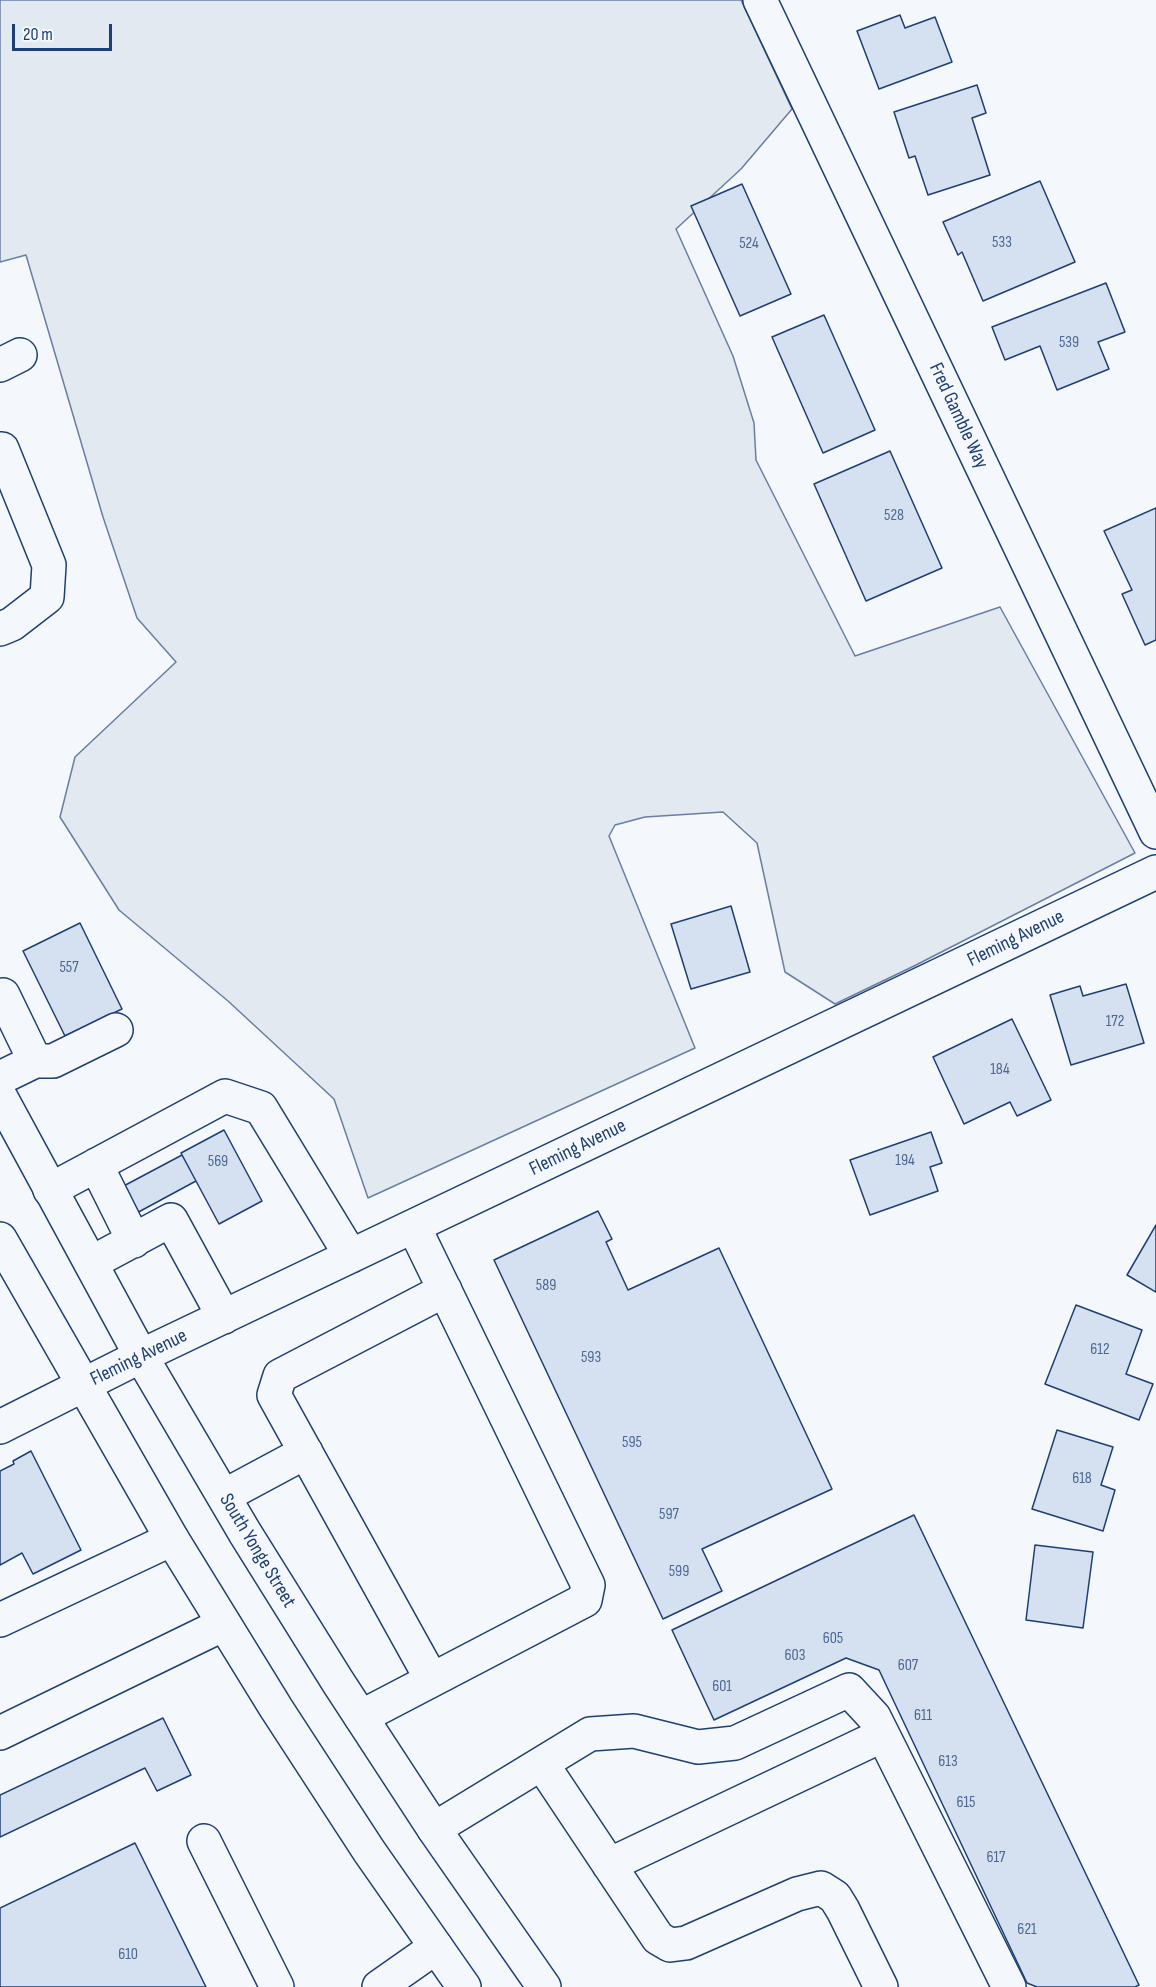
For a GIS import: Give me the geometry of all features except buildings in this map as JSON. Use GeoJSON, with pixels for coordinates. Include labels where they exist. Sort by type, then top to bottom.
{"type":"FeatureCollection","features":[{"type":"Feature","properties":{"kind":"street","name":"Fred Gamble Way"},"geometry":{"type":"LineString","coordinates":[[760,0],[1156,832]]}},
{"type":"Feature","properties":{"kind":"street"},"geometry":{"type":"LineString","coordinates":[[0,448],[49,565],[47,597],[12,624],[0,629]]}},
{"type":"Feature","properties":{"kind":"street","name":"Fleming Avenue"},"geometry":{"type":"LineString","coordinates":[[0,1427],[141,1356],[1156,872]]}},
{"type":"Feature","properties":{"kind":"street"},"geometry":{"type":"LineString","coordinates":[[0,996],[3,995],[35,1061]]}},
{"type":"Feature","properties":{"kind":"street"},"geometry":{"type":"LineString","coordinates":[[0,1078],[35,1061],[53,1061],[116,1030]]}},
{"type":"Feature","properties":{"kind":"street","name":"South Yonge Street"},"geometry":{"type":"LineString","coordinates":[[0,1096],[141,1356],[224,1496],[361,1717],[434,1829],[544,1987]]}},
{"type":"Feature","properties":{"kind":"street"},"geometry":{"type":"LineString","coordinates":[[50,1190],[225,1096],[261,1108],[351,1256]]}},
{"type":"Feature","properties":{"kind":"street"},"geometry":{"type":"LineString","coordinates":[[96,1165],[134,1240]]}},
{"type":"Feature","properties":{"kind":"street"},"geometry":{"type":"LineString","coordinates":[[91,1263],[171,1220],[224,1317]]}},
{"type":"Feature","properties":{"kind":"street"},"geometry":{"type":"LineString","coordinates":[[361,1717],[585,1600],[588,1585],[414,1227]]}},
{"type":"Feature","properties":{"kind":"street"},"geometry":{"type":"LineString","coordinates":[[0,1239],[172,1539],[276,1708],[369,1851],[464,1987]]}},
{"type":"Feature","properties":{"kind":"street"},"geometry":{"type":"LineString","coordinates":[[432,1680],[274,1395],[280,1376],[445,1290]]}},
{"type":"Feature","properties":{"kind":"street"},"geometry":{"type":"LineString","coordinates":[[224,1496],[306,1452]]}},
{"type":"Feature","properties":{"kind":"street"},"geometry":{"type":"LineString","coordinates":[[0,1620],[172,1539]]}},
{"type":"Feature","properties":{"kind":"street"},"geometry":{"type":"LineString","coordinates":[[0,1733],[224,1624]]}},
{"type":"Feature","properties":{"kind":"street"},"geometry":{"type":"LineString","coordinates":[[434,1829],[590,1734],[634,1731],[698,1747],[735,1743],[849,1690],[874,1717],[1009,1987]]}},
{"type":"Feature","properties":{"kind":"street"},"geometry":{"type":"LineString","coordinates":[[609,1864],[883,1735]]}},
{"type":"Feature","properties":{"kind":"street"},"geometry":{"type":"LineString","coordinates":[[542,1764],[658,1938],[670,1945],[686,1943],[797,1894],[821,1888],[835,1897],[843,1910],[881,1987]]}},
{"type":"Feature","properties":{"kind":"street"},"geometry":{"type":"LineString","coordinates":[[204,1841],[277,1987]]}},
{"type":"Feature","properties":{"kind":"street"},"geometry":{"type":"LineString","coordinates":[[379,1987],[436,1947]]}},
{"type":"Feature","properties":{"kind":"shaded area"},"geometry":{"type":"Polygon","coordinates":[[[0,0],[741,0],[792,109],[741,169],[676,229],[733,356],[754,423],[756,460],[855,656],[1000,607],[1135,853],[835,1004],[785,972],[757,843],[723,812],[645,817],[615,825],[609,836],[695,1048],[368,1198],[334,1099],[228,1001],[119,910],[60,817],[75,757],[176,662],[137,618],[103,517],[26,255],[0,262],[0,0]]]}}]}
